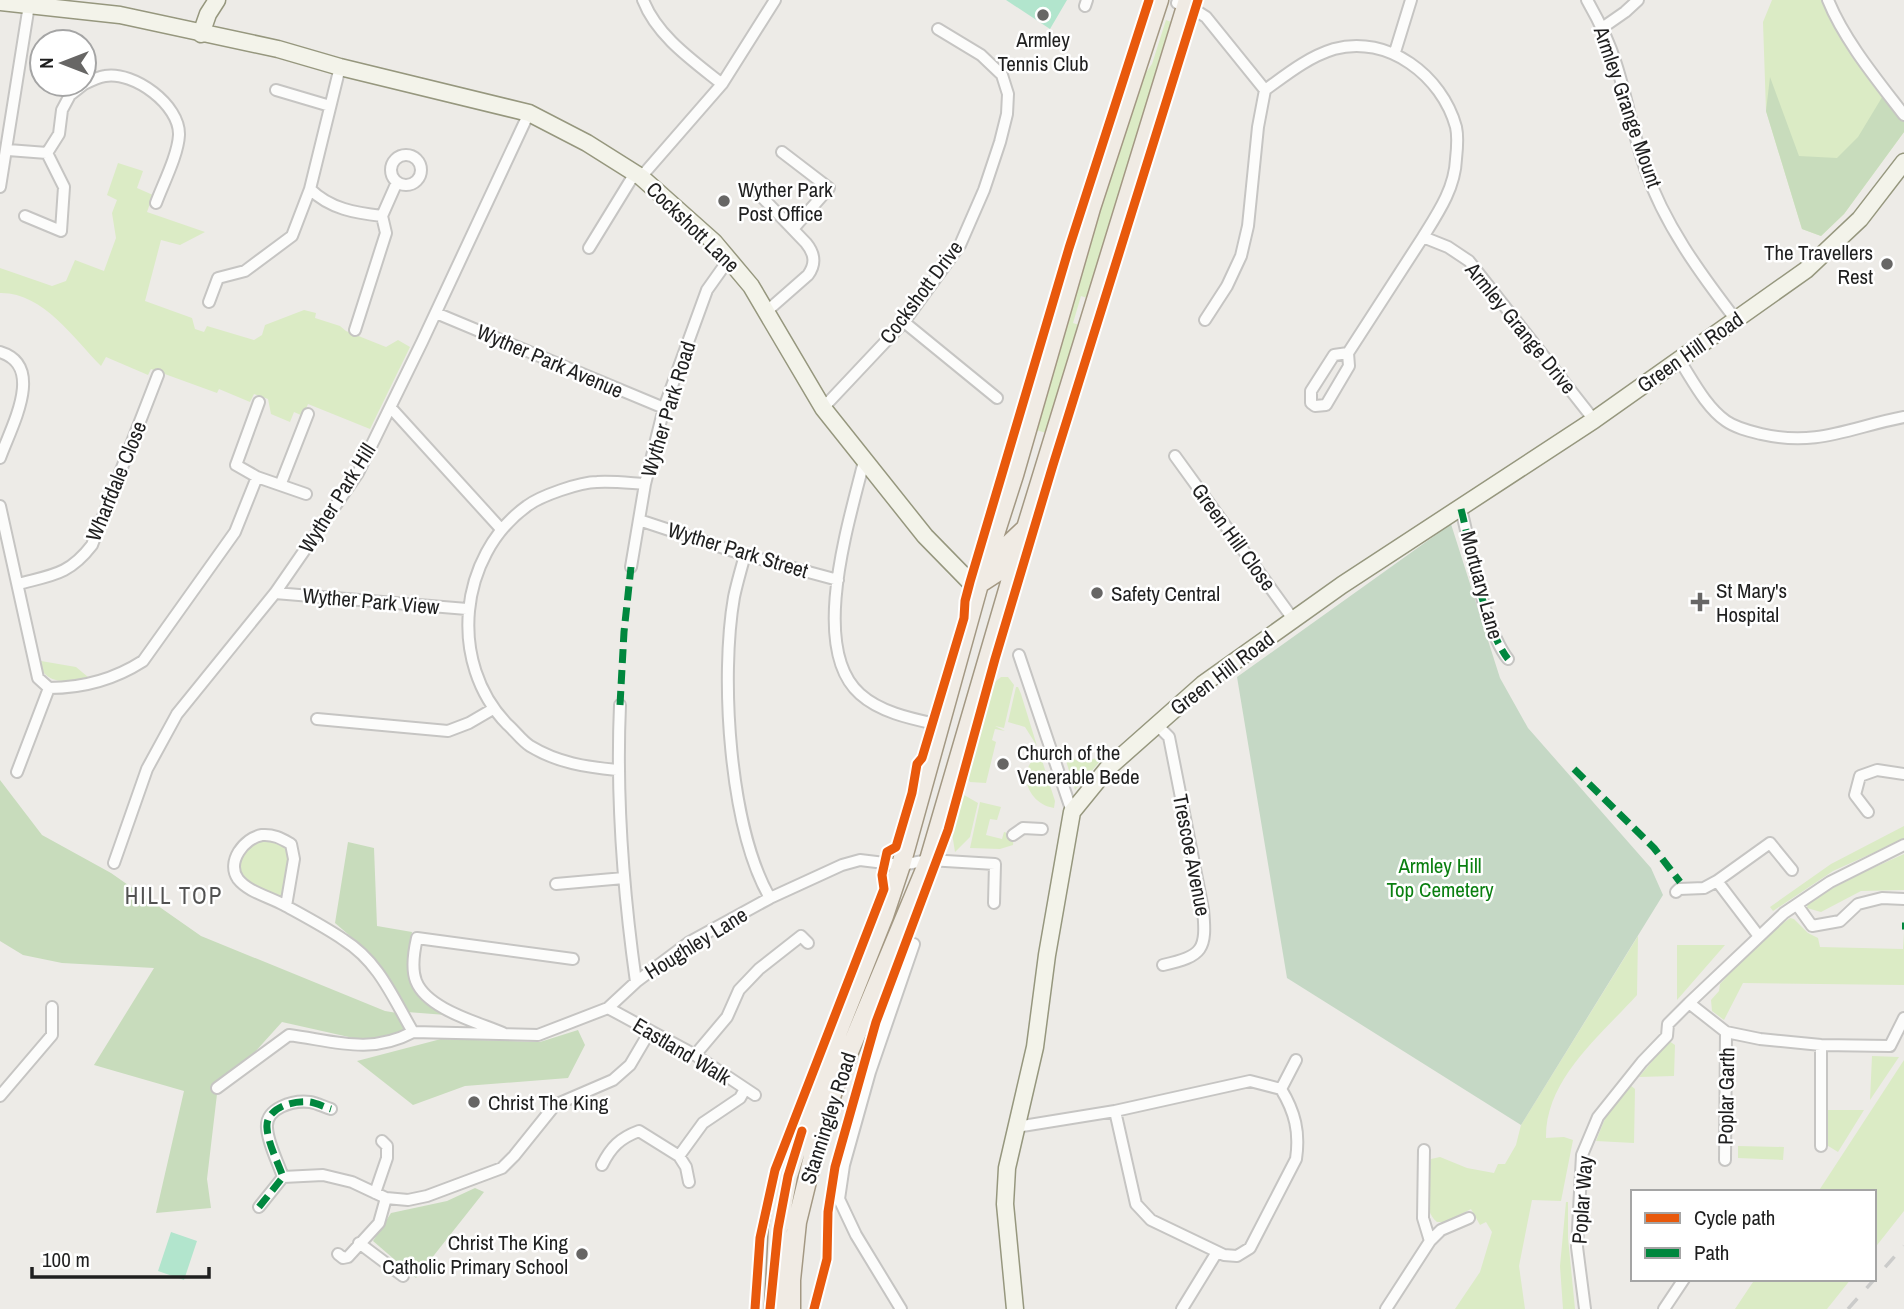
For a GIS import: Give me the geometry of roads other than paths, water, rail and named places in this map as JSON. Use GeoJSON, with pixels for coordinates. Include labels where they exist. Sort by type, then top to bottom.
{"type":"FeatureCollection","features":[{"type":"Feature","properties":{"kind":"main road","name":"Stanningley Road"},"geometry":{"type":"LineString","coordinates":[[772,1309],[778,1229],[788,1176],[817,1084],[884,916],[901,865],[979,584],[1014,475],[1091,208],[1135,74],[1172,3]]}},
{"type":"Feature","properties":{"kind":"main road","name":"Stanningley Road"},"geometry":{"type":"LineString","coordinates":[[791,1280],[797,1222],[820,1128],[836,1083],[929,860],[1047,463],[1172,3]]}},
{"type":"Feature","properties":{"kind":"main road"},"geometry":{"type":"LineString","coordinates":[[1014,475],[1030,461],[1047,463]]}},
{"type":"Feature","properties":{"kind":"main road"},"geometry":{"type":"LineString","coordinates":[[1000,616],[979,584],[999,571],[1007,546],[1026,528]]}},
{"type":"Feature","properties":{"kind":"main road"},"geometry":{"type":"LineString","coordinates":[[791,1280],[791,1309]]}},
{"type":"Feature","properties":{"kind":"main road"},"geometry":{"type":"LineString","coordinates":[[791,1280],[796,1309]]}},
{"type":"Feature","properties":{"kind":"street"},"geometry":{"type":"LineString","coordinates":[[201,34],[208,14],[217,0]]}},
{"type":"Feature","properties":{"kind":"street"},"geometry":{"type":"LineString","coordinates":[[643,0],[650,17],[664,33],[722,83]]}},
{"type":"Feature","properties":{"kind":"street"},"geometry":{"type":"LineString","coordinates":[[589,248],[638,175],[722,83],[775,0]]}},
{"type":"Feature","properties":{"kind":"street"},"geometry":{"type":"LineString","coordinates":[[1395,52],[1412,0]]}},
{"type":"Feature","properties":{"kind":"street","name":"Armley Grange Mount"},"geometry":{"type":"LineString","coordinates":[[1587,0],[1602,27],[1616,63],[1646,170],[1669,220],[1694,264],[1736,320]]}},
{"type":"Feature","properties":{"kind":"street"},"geometry":{"type":"LineString","coordinates":[[1602,27],[1638,0]]}},
{"type":"Feature","properties":{"kind":"street"},"geometry":{"type":"LineString","coordinates":[[1828,0],[1849,38],[1904,115]]}},
{"type":"Feature","properties":{"kind":"street","name":"Cockshott Lane"},"geometry":{"type":"LineString","coordinates":[[0,2],[120,15],[278,49],[340,67],[529,113],[587,143],[638,175],[680,209],[729,259],[745,277],[767,311],[823,408],[925,536],[970,582],[979,584]]}},
{"type":"Feature","properties":{"kind":"street"},"geometry":{"type":"LineString","coordinates":[[1172,3],[1206,17],[1265,89]]}},
{"type":"Feature","properties":{"kind":"street"},"geometry":{"type":"LineString","coordinates":[[0,187],[29,5]]}},
{"type":"Feature","properties":{"kind":"street","name":"Cockshott Drive"},"geometry":{"type":"LineString","coordinates":[[823,408],[904,322],[960,245],[984,190],[1007,114],[1008,94],[1002,75],[981,55],[938,29]]}},
{"type":"Feature","properties":{"kind":"street"},"geometry":{"type":"LineString","coordinates":[[1205,320],[1227,286],[1241,256],[1248,226],[1258,127],[1265,89],[1303,62],[1335,49],[1358,47],[1395,52],[1428,77],[1445,102],[1457,128],[1457,162],[1445,201],[1348,353],[1349,366],[1326,405],[1315,406],[1311,403],[1311,391],[1334,355],[1348,353]]}},
{"type":"Feature","properties":{"kind":"street"},"geometry":{"type":"LineString","coordinates":[[209,302],[218,278],[244,271],[292,236],[310,189],[340,67]]}},
{"type":"Feature","properties":{"kind":"street"},"geometry":{"type":"LineString","coordinates":[[98,79],[105,76],[125,78],[157,95],[174,112],[179,140],[156,203]]}},
{"type":"Feature","properties":{"kind":"street"},"geometry":{"type":"LineString","coordinates":[[276,90],[330,106]]}},
{"type":"Feature","properties":{"kind":"street"},"geometry":{"type":"LineString","coordinates":[[47,153],[59,134],[62,110],[68,98]]}},
{"type":"Feature","properties":{"kind":"street","name":"Wyther Park Hill"},"geometry":{"type":"LineString","coordinates":[[114,863],[147,769],[177,714],[275,593],[358,473],[529,113]]}},
{"type":"Feature","properties":{"kind":"street"},"geometry":{"type":"LineString","coordinates":[[8,150],[47,153]]}},
{"type":"Feature","properties":{"kind":"street"},"geometry":{"type":"LineString","coordinates":[[782,152],[829,188],[793,229]]}},
{"type":"Feature","properties":{"kind":"street"},"geometry":{"type":"LineString","coordinates":[[25,216],[61,231],[64,187],[47,153]]}},
{"type":"Feature","properties":{"kind":"street","name":"Green Hill Road"},"geometry":{"type":"LineString","coordinates":[[1015,1309],[1005,1205],[1007,1168],[1035,1047],[1047,955],[1072,812],[1107,769],[1203,684],[1293,619],[1680,361],[1806,270],[1860,219],[1904,162]]}},
{"type":"Feature","properties":{"kind":"street"},"geometry":{"type":"LineString","coordinates":[[355,330],[386,233],[382,216],[397,182]]}},
{"type":"Feature","properties":{"kind":"street"},"geometry":{"type":"LineString","coordinates":[[310,189],[319,198],[351,212],[382,216]]}},
{"type":"Feature","properties":{"kind":"street"},"geometry":{"type":"LineString","coordinates":[[759,194],[812,250],[812,269],[802,282],[767,311]]}},
{"type":"Feature","properties":{"kind":"street","name":"Armley Grange Drive"},"geometry":{"type":"LineString","coordinates":[[1423,237],[1448,247],[1469,261],[1594,420]]}},
{"type":"Feature","properties":{"kind":"street","name":"Wyther Park Road"},"geometry":{"type":"LineString","coordinates":[[631,567],[645,484],[664,408],[707,290],[729,259]]}},
{"type":"Feature","properties":{"kind":"street","name":"Wyther Park Avenue"},"geometry":{"type":"LineString","coordinates":[[436,313],[664,408]]}},
{"type":"Feature","properties":{"kind":"street"},"geometry":{"type":"LineString","coordinates":[[904,322],[997,398]]}},
{"type":"Feature","properties":{"kind":"street"},"geometry":{"type":"LineString","coordinates":[[0,352],[11,355],[23,373],[25,387],[0,458]]}},
{"type":"Feature","properties":{"kind":"street"},"geometry":{"type":"LineString","coordinates":[[1680,361],[1709,405],[1725,421],[1765,435],[1817,439],[1904,417]]}},
{"type":"Feature","properties":{"kind":"street","name":"Wharfdale Close"},"geometry":{"type":"LineString","coordinates":[[18,584],[60,573],[79,562],[92,545],[158,375]]}},
{"type":"Feature","properties":{"kind":"street"},"geometry":{"type":"LineString","coordinates":[[259,402],[236,465],[257,477],[281,483],[306,494]]}},
{"type":"Feature","properties":{"kind":"street"},"geometry":{"type":"LineString","coordinates":[[391,408],[501,529]]}},
{"type":"Feature","properties":{"kind":"street"},"geometry":{"type":"LineString","coordinates":[[281,483],[308,414]]}},
{"type":"Feature","properties":{"kind":"street","name":"Green Hill Close"},"geometry":{"type":"LineString","coordinates":[[1175,456],[1293,619]]}},
{"type":"Feature","properties":{"kind":"street"},"geometry":{"type":"LineString","coordinates":[[864,461],[852,506],[838,580],[835,636],[839,659],[849,681],[860,694],[880,708],[940,725]]}},
{"type":"Feature","properties":{"kind":"street"},"geometry":{"type":"LineString","coordinates":[[48,688],[86,684],[121,675],[143,662],[235,532],[257,477]]}},
{"type":"Feature","properties":{"kind":"street"},"geometry":{"type":"LineString","coordinates":[[617,770],[578,766],[551,757],[528,744],[493,709],[479,681],[469,646],[467,609],[474,580],[484,556],[501,529],[528,505],[594,481],[645,484]]}},
{"type":"Feature","properties":{"kind":"street"},"geometry":{"type":"LineString","coordinates":[[0,506],[38,678],[48,688]]}},
{"type":"Feature","properties":{"kind":"street","name":"Mortuary Lane"},"geometry":{"type":"LineString","coordinates":[[1461,509],[1488,616],[1499,648],[1508,659]]}},
{"type":"Feature","properties":{"kind":"street","name":"Wyther Park Street"},"geometry":{"type":"LineString","coordinates":[[639,520],[745,555],[838,580]]}},
{"type":"Feature","properties":{"kind":"street"},"geometry":{"type":"LineString","coordinates":[[745,555],[734,597],[730,636],[732,748],[737,795],[746,835],[758,877],[770,898]]}},
{"type":"Feature","properties":{"kind":"street","name":"Wyther Park View"},"geometry":{"type":"LineString","coordinates":[[275,593],[467,609]]}},
{"type":"Feature","properties":{"kind":"street"},"geometry":{"type":"LineString","coordinates":[[1019,654],[1072,812]]}},
{"type":"Feature","properties":{"kind":"street"},"geometry":{"type":"LineString","coordinates":[[17,772],[48,688]]}},
{"type":"Feature","properties":{"kind":"street"},"geometry":{"type":"LineString","coordinates":[[620,705],[617,770],[624,878],[636,982]]}},
{"type":"Feature","properties":{"kind":"street"},"geometry":{"type":"LineString","coordinates":[[317,719],[448,731],[493,709]]}},
{"type":"Feature","properties":{"kind":"street","name":"Trescoe Avenue"},"geometry":{"type":"LineString","coordinates":[[1156,724],[1169,737],[1206,936],[1203,948],[1190,959],[1163,965]]}},
{"type":"Feature","properties":{"kind":"street"},"geometry":{"type":"LineString","coordinates":[[1868,812],[1855,794],[1860,776],[1877,770],[1904,775]]}},
{"type":"Feature","properties":{"kind":"street"},"geometry":{"type":"LineString","coordinates":[[1013,835],[1023,828],[1042,830]]}},
{"type":"Feature","properties":{"kind":"street"},"geometry":{"type":"LineString","coordinates":[[286,906],[294,859],[292,845],[275,835],[249,839],[241,847],[235,860],[235,875],[242,884],[346,941],[367,959],[385,981],[413,1032]]}},
{"type":"Feature","properties":{"kind":"street"},"geometry":{"type":"LineString","coordinates":[[1676,892],[1679,889],[1704,888],[1770,843],[1792,870]]}},
{"type":"Feature","properties":{"kind":"street","name":"Poplar Way"},"geometry":{"type":"LineString","coordinates":[[1585,1309],[1577,1247],[1582,1155],[1598,1117],[1642,1062],[1668,1036],[1668,1024],[1758,935],[1784,913],[1830,882],[1904,845]]}},
{"type":"Feature","properties":{"kind":"street","name":"Houghley Lane"},"geometry":{"type":"LineString","coordinates":[[217,1088],[289,1035],[370,1046],[402,1038],[413,1032],[538,1035],[608,1008],[636,982],[688,943],[770,898],[842,864],[860,860],[901,865],[929,860],[995,864],[994,903]]}},
{"type":"Feature","properties":{"kind":"street"},"geometry":{"type":"LineString","coordinates":[[556,884],[624,878]]}},
{"type":"Feature","properties":{"kind":"street"},"geometry":{"type":"LineString","coordinates":[[1717,881],[1758,935]]}},
{"type":"Feature","properties":{"kind":"street"},"geometry":{"type":"LineString","coordinates":[[1797,905],[1812,926],[1840,921],[1858,904],[1882,898],[1904,898]]}},
{"type":"Feature","properties":{"kind":"street"},"geometry":{"type":"LineString","coordinates":[[695,1055],[727,1017],[739,990],[759,969],[801,936],[808,943]]}},
{"type":"Feature","properties":{"kind":"street"},"geometry":{"type":"LineString","coordinates":[[509,1035],[436,1005],[424,994],[414,970],[416,938],[573,959]]}},
{"type":"Feature","properties":{"kind":"street","name":"Stanningley Road"},"geometry":{"type":"LineString","coordinates":[[901,1309],[856,1235],[839,1199],[844,1165],[870,1072],[914,944]]}},
{"type":"Feature","properties":{"kind":"street"},"geometry":{"type":"LineString","coordinates":[[1689,1003],[1726,1032],[1760,1039],[1821,1045],[1890,1046],[1904,1018]]}},
{"type":"Feature","properties":{"kind":"street"},"geometry":{"type":"LineString","coordinates":[[0,1096],[52,1035],[52,1007]]}},
{"type":"Feature","properties":{"kind":"street","name":"Eastland Walk"},"geometry":{"type":"LineString","coordinates":[[608,1008],[695,1055],[750,1092],[704,1123],[679,1156]]}},
{"type":"Feature","properties":{"kind":"street"},"geometry":{"type":"LineString","coordinates":[[259,1207],[283,1177],[323,1175],[352,1182],[380,1195],[408,1200],[427,1196],[502,1168],[555,1105],[613,1080],[630,1065],[650,1031]]}},
{"type":"Feature","properties":{"kind":"street","name":"Poplar Garth"},"geometry":{"type":"LineString","coordinates":[[1725,1160],[1726,1032]]}},
{"type":"Feature","properties":{"kind":"street"},"geometry":{"type":"LineString","coordinates":[[1821,1045],[1821,1146]]}},
{"type":"Feature","properties":{"kind":"street"},"geometry":{"type":"LineString","coordinates":[[1281,1089],[1296,1060]]}},
{"type":"Feature","properties":{"kind":"street"},"geometry":{"type":"LineString","coordinates":[[1016,1127],[1115,1111],[1250,1081],[1281,1089],[1297,1121],[1296,1159],[1250,1248],[1237,1256],[1224,1255],[1151,1220],[1136,1205],[1115,1111]]}},
{"type":"Feature","properties":{"kind":"street"},"geometry":{"type":"LineString","coordinates":[[283,1177],[267,1129],[268,1118],[272,1112],[279,1107],[308,1102],[331,1109]]}},
{"type":"Feature","properties":{"kind":"street"},"geometry":{"type":"LineString","coordinates":[[602,1165],[610,1150],[623,1137],[639,1131],[679,1156],[690,1182]]}},
{"type":"Feature","properties":{"kind":"street"},"geometry":{"type":"LineString","coordinates":[[338,1254],[343,1258],[348,1257],[379,1223],[380,1195],[387,1158],[387,1146],[382,1141]]}},
{"type":"Feature","properties":{"kind":"street"},"geometry":{"type":"LineString","coordinates":[[1424,1150],[1423,1218],[1430,1241]]}},
{"type":"Feature","properties":{"kind":"street"},"geometry":{"type":"LineString","coordinates":[[1386,1309],[1430,1241],[1441,1230],[1469,1218]]}},
{"type":"Feature","properties":{"kind":"street"},"geometry":{"type":"LineString","coordinates":[[359,1243],[403,1276]]}},
{"type":"Feature","properties":{"kind":"street"},"geometry":{"type":"LineString","coordinates":[[1182,1309],[1217,1252]]}},
{"type":"Feature","properties":{"kind":"street"},"geometry":{"type":"LineString","coordinates":[[1664,1309],[1683,1281]]}},
{"type":"Feature","properties":{"kind":"railway"},"geometry":{"type":"LineString","coordinates":[[1876,1278],[1904,1246]]}},
{"type":"Feature","properties":{"kind":"railway"},"geometry":{"type":"LineString","coordinates":[[1848,1309],[1873,1281]]}},
{"type":"Feature","properties":{"kind":"place","name":"Armley Tennis Club"},"geometry":{"type":"Point","coordinates":[1043,15]}},
{"type":"Feature","properties":{"kind":"place","name":"Wyther Park Post Office"},"geometry":{"type":"Point","coordinates":[724,201]}},
{"type":"Feature","properties":{"kind":"place","name":"The Travellers Rest"},"geometry":{"type":"Point","coordinates":[1887,264]}},
{"type":"Feature","properties":{"kind":"place","name":"Safety Central"},"geometry":{"type":"Point","coordinates":[1097,593]}},
{"type":"Feature","properties":{"kind":"place","name":"St Mary's Hospital"},"geometry":{"type":"Point","coordinates":[1700,602]}},
{"type":"Feature","properties":{"kind":"place","name":"Church of the Venerable Bede"},"geometry":{"type":"Point","coordinates":[1003,764]}},
{"type":"Feature","properties":{"kind":"place","name":"Christ The King"},"geometry":{"type":"Point","coordinates":[474,1102]}},
{"type":"Feature","properties":{"kind":"place","name":"Christ The King Catholic Primary School"},"geometry":{"type":"Point","coordinates":[582,1254]}},
{"type":"Feature","properties":{"kind":"district","name":"HILL TOP"},"geometry":{"type":"Point","coordinates":[174,895]}},
{"type":"Feature","properties":{"kind":"park label","name":"Armley Hill Top Cemetery"},"geometry":{"type":"Point","coordinates":[1440,877]}}]}
